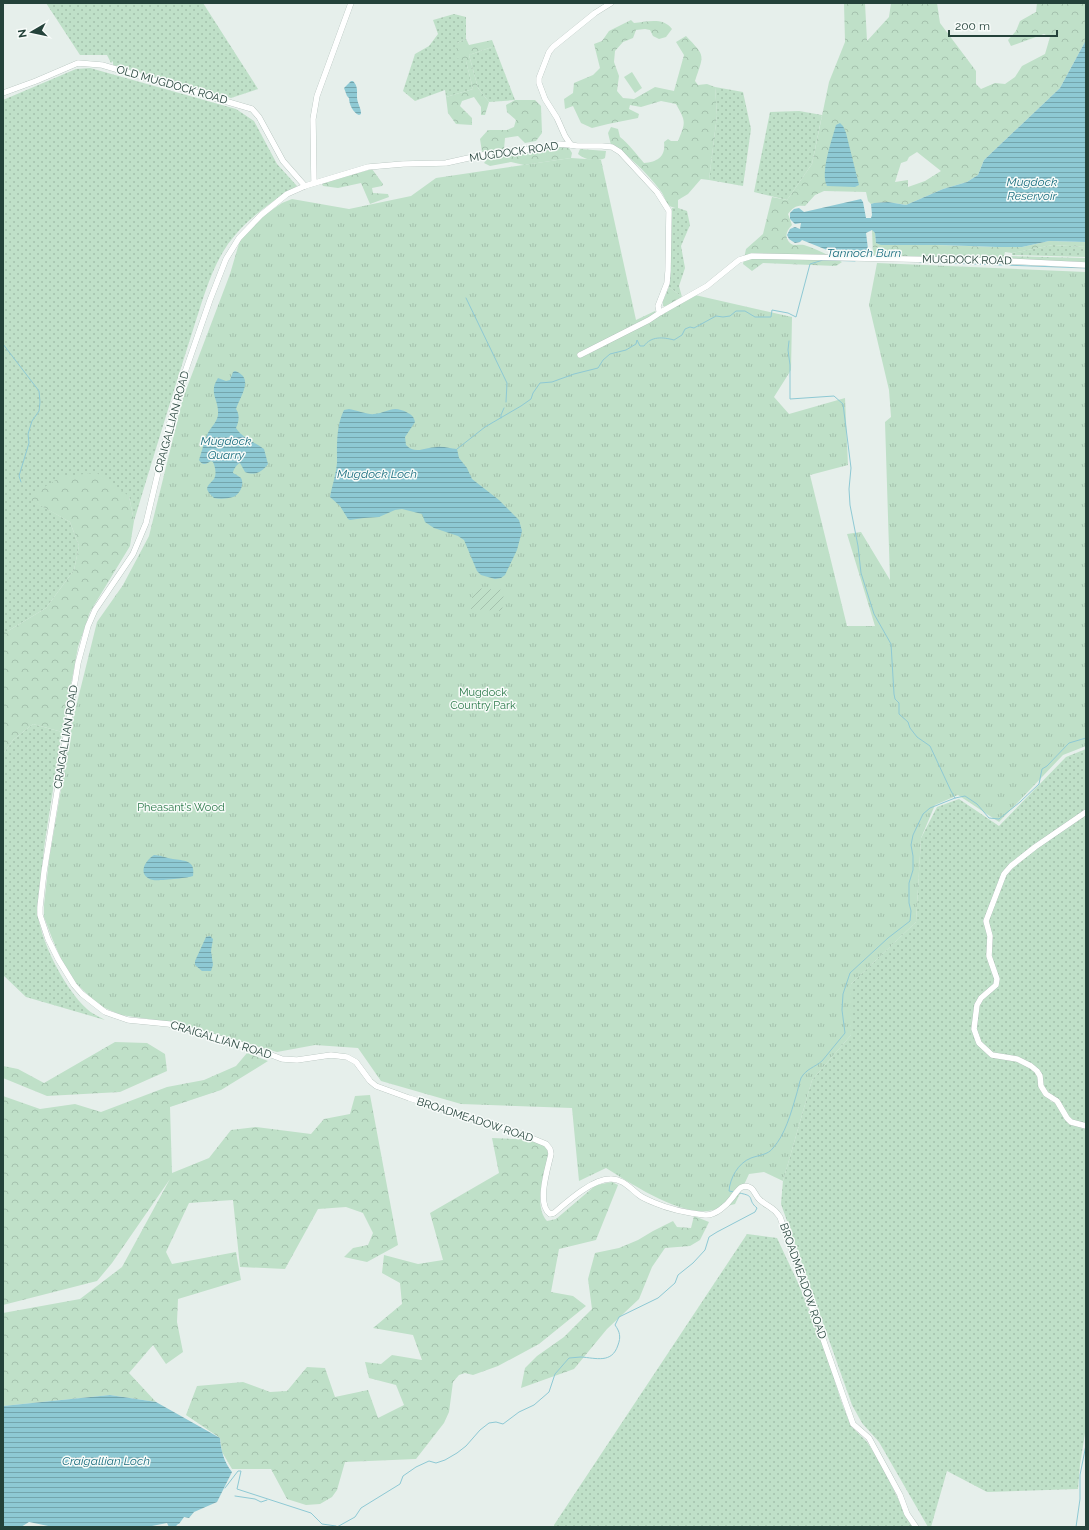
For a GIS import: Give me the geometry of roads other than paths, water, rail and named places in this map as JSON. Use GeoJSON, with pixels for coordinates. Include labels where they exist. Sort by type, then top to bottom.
{"type":"FeatureCollection","features":[{"type":"Feature","properties":{"kind":"street"},"geometry":{"type":"LineString","coordinates":[[314,183],[313,119],[317,96],[351,3]]}},
{"type":"Feature","properties":{"kind":"street"},"geometry":{"type":"LineString","coordinates":[[570,145],[557,118],[545,98],[539,83],[539,78],[549,52],[553,47],[611,3]]}},
{"type":"Feature","properties":{"kind":"street","name":"OLD MUGDOCK ROAD"},"geometry":{"type":"LineString","coordinates":[[3,93],[36,81],[78,62],[102,65],[252,109],[259,117],[283,161],[305,186]]}},
{"type":"Feature","properties":{"kind":"street"},"geometry":{"type":"LineString","coordinates":[[559,144],[565,136]]}},
{"type":"Feature","properties":{"kind":"street","name":"MUGDOCK ROAD"},"geometry":{"type":"LineString","coordinates":[[314,183],[378,166],[446,163],[482,155],[559,144],[612,147],[620,152],[657,192],[669,211],[668,271],[667,283],[658,306],[659,311],[661,312],[667,310],[707,286],[739,260],[752,256],[1006,261],[1086,265]]}},
{"type":"Feature","properties":{"kind":"street","name":"CRAIGALLIAN ROAD"},"geometry":{"type":"LineString","coordinates":[[314,183],[287,194],[261,214],[239,238],[226,259],[210,300],[175,401],[146,523],[133,554],[96,610],[88,626],[78,663],[48,842],[40,915],[48,940],[74,985],[82,994],[106,1012],[128,1020],[177,1026],[253,1048],[282,1059],[297,1060],[331,1055],[347,1057],[356,1062],[372,1084],[408,1098]]}},
{"type":"Feature","properties":{"kind":"street"},"geometry":{"type":"LineString","coordinates":[[580,355],[649,320],[661,312]]}},
{"type":"Feature","properties":{"kind":"street"},"geometry":{"type":"LineString","coordinates":[[1086,812],[1035,847],[1010,866],[1004,874],[986,921],[990,936],[988,956],[997,979],[996,985],[981,998],[978,1005],[974,1029],[979,1042],[992,1055],[1017,1059],[1031,1066],[1037,1071],[1046,1094],[1057,1102],[1067,1118],[1071,1122],[1086,1126]]}},
{"type":"Feature","properties":{"kind":"street","name":"BROADMEADOW ROAD"},"geometry":{"type":"LineString","coordinates":[[408,1098],[512,1130],[546,1144],[550,1149],[551,1154],[544,1192],[544,1207],[550,1214],[554,1213],[594,1184],[610,1178],[624,1183],[639,1195],[655,1203],[676,1210],[708,1215],[713,1214],[733,1197],[737,1189],[744,1186],[752,1189],[760,1200],[773,1207],[780,1217],[853,1424],[869,1438],[916,1527]]}},
{"type":"Feature","properties":{"kind":"water","name":"Mugdock Reservoir"},"geometry":{"type":"Polygon","coordinates":[[[1086,40],[1086,242],[1049,241],[1022,247],[881,245],[876,243],[875,233],[872,230],[866,233],[867,251],[827,250],[802,240],[795,243],[789,239],[787,235],[790,229],[795,227],[800,229],[801,223],[795,224],[790,219],[790,213],[794,209],[799,208],[804,212],[861,199],[866,218],[871,218],[871,204],[888,202],[906,205],[943,189],[967,182],[978,175],[984,160],[1060,88],[1086,40]]]}},
{"type":"Feature","properties":{"kind":"water"},"geometry":{"type":"Polygon","coordinates":[[[351,81],[355,83],[357,91],[357,99],[361,112],[359,115],[352,108],[344,88],[351,81]]]}},
{"type":"Feature","properties":{"kind":"water"},"geometry":{"type":"Polygon","coordinates":[[[840,123],[846,133],[859,185],[855,187],[827,186],[825,180],[826,165],[830,147],[836,125],[840,123]]]}},
{"type":"Feature","properties":{"kind":"water","name":"Mugdock Quarry"},"geometry":{"type":"Polygon","coordinates":[[[235,371],[241,374],[245,383],[243,393],[236,409],[239,418],[236,428],[245,437],[264,449],[268,464],[261,471],[252,474],[245,472],[240,463],[236,466],[233,473],[240,477],[242,481],[242,487],[239,492],[230,498],[214,498],[208,492],[207,488],[215,477],[214,464],[211,461],[203,464],[199,460],[209,431],[218,417],[218,409],[214,392],[215,383],[218,378],[226,381],[230,380],[233,372],[235,371]]]}},
{"type":"Feature","properties":{"kind":"water","name":"Mugdock Loch"},"geometry":{"type":"Polygon","coordinates":[[[349,409],[372,414],[394,409],[403,410],[412,415],[415,422],[405,437],[406,445],[410,448],[413,450],[433,447],[457,449],[459,458],[467,468],[472,479],[499,500],[519,520],[522,531],[517,550],[505,575],[501,578],[495,579],[481,575],[477,571],[464,540],[458,536],[434,528],[425,522],[422,514],[402,509],[395,510],[379,517],[348,519],[340,506],[330,497],[337,463],[338,436],[341,416],[344,410],[349,409]]]}},
{"type":"Feature","properties":{"kind":"water"},"geometry":{"type":"Polygon","coordinates":[[[154,855],[188,862],[193,866],[193,876],[161,880],[153,880],[148,878],[144,872],[145,864],[154,855]]]}},
{"type":"Feature","properties":{"kind":"water"},"geometry":{"type":"Polygon","coordinates":[[[210,936],[213,939],[211,951],[213,965],[211,971],[202,971],[195,965],[195,961],[206,937],[210,936]]]}},
{"type":"Feature","properties":{"kind":"water","name":"Craigallian Loch"},"geometry":{"type":"Polygon","coordinates":[[[110,1395],[156,1402],[220,1438],[223,1456],[232,1472],[217,1502],[194,1512],[189,1518],[184,1517],[175,1527],[169,1527],[167,1523],[147,1527],[53,1527],[29,1522],[21,1527],[3,1527],[3,1406],[110,1395]]]}},
{"type":"Feature","properties":{"kind":"waterway","name":"Tannoch Burn"},"geometry":{"type":"LineString","coordinates":[[457,449],[485,427],[531,399],[540,383],[552,382],[574,374],[598,368],[603,360],[610,354],[626,350],[636,344],[637,340],[640,346],[644,346],[650,340],[658,338],[674,340],[682,335],[685,329],[690,327],[694,328],[716,316],[730,316],[736,311],[745,311],[755,317],[771,317],[772,310],[788,313],[796,317],[810,264],[823,260],[855,261]]}},
{"type":"Feature","properties":{"kind":"waterway","name":"Tannoch Burn"},"geometry":{"type":"LineString","coordinates":[[920,262],[1086,268]]}},
{"type":"Feature","properties":{"kind":"waterway"},"geometry":{"type":"LineString","coordinates":[[466,298],[507,383],[506,402]]}},
{"type":"Feature","properties":{"kind":"waterway"},"geometry":{"type":"LineString","coordinates":[[789,341],[790,399],[834,396],[843,404],[851,468],[849,489],[850,505],[858,546],[861,573],[874,614],[891,644],[894,694],[895,699],[899,703],[899,714],[908,722],[910,728],[917,737],[930,746],[955,798]]}},
{"type":"Feature","properties":{"kind":"waterway"},"geometry":{"type":"LineString","coordinates":[[3,344],[39,391],[39,411],[32,421],[28,434],[29,443],[19,476],[21,482]]}},
{"type":"Feature","properties":{"kind":"waterway","name":"Tannoch Burn"},"geometry":{"type":"LineString","coordinates":[[501,418],[504,408]]}},
{"type":"Feature","properties":{"kind":"waterway"},"geometry":{"type":"LineString","coordinates":[[734,1192],[729,1191],[731,1181],[742,1163],[746,1160],[769,1152],[781,1137],[787,1124],[803,1075],[822,1061],[845,1033],[842,1010],[843,994],[850,973],[888,938],[910,921],[911,911],[909,903],[909,883],[913,870],[911,845],[913,835],[923,814],[930,808],[955,798],[965,796],[977,804],[989,818],[999,819],[1039,784],[1042,769],[1047,766],[1069,743],[1086,738]]}},
{"type":"Feature","properties":{"kind":"waterway"},"geometry":{"type":"LineString","coordinates":[[337,1527],[355,1517],[361,1508],[400,1484],[403,1476],[416,1467],[429,1461],[436,1463],[445,1460],[466,1446],[480,1430],[489,1423],[496,1422],[503,1424],[519,1412],[534,1405],[549,1392],[555,1374],[569,1358],[581,1357],[598,1359],[612,1355],[620,1339],[619,1332],[615,1325],[619,1317],[658,1298],[675,1283],[678,1275],[693,1263],[705,1250],[709,1237],[755,1212],[757,1208],[750,1197],[739,1193]]}},
{"type":"Feature","properties":{"kind":"waterway"},"geometry":{"type":"LineString","coordinates":[[1076,1527],[1080,1499],[1080,1475],[1086,1445]]}},
{"type":"Feature","properties":{"kind":"waterway"},"geometry":{"type":"LineString","coordinates":[[225,1488],[238,1471],[241,1471],[237,1489],[311,1513],[322,1524],[336,1526]]}},
{"type":"Feature","properties":{"kind":"waterway"},"geometry":{"type":"LineString","coordinates":[[235,1496],[255,1499],[261,1502],[267,1500]]}},
{"type":"Feature","properties":{"kind":"park label","name":"Mugdock Country Park"},"geometry":{"type":"Point","coordinates":[483,698]}},
{"type":"Feature","properties":{"kind":"park label","name":"Pheasant's Wood"},"geometry":{"type":"Point","coordinates":[181,807]}}]}
